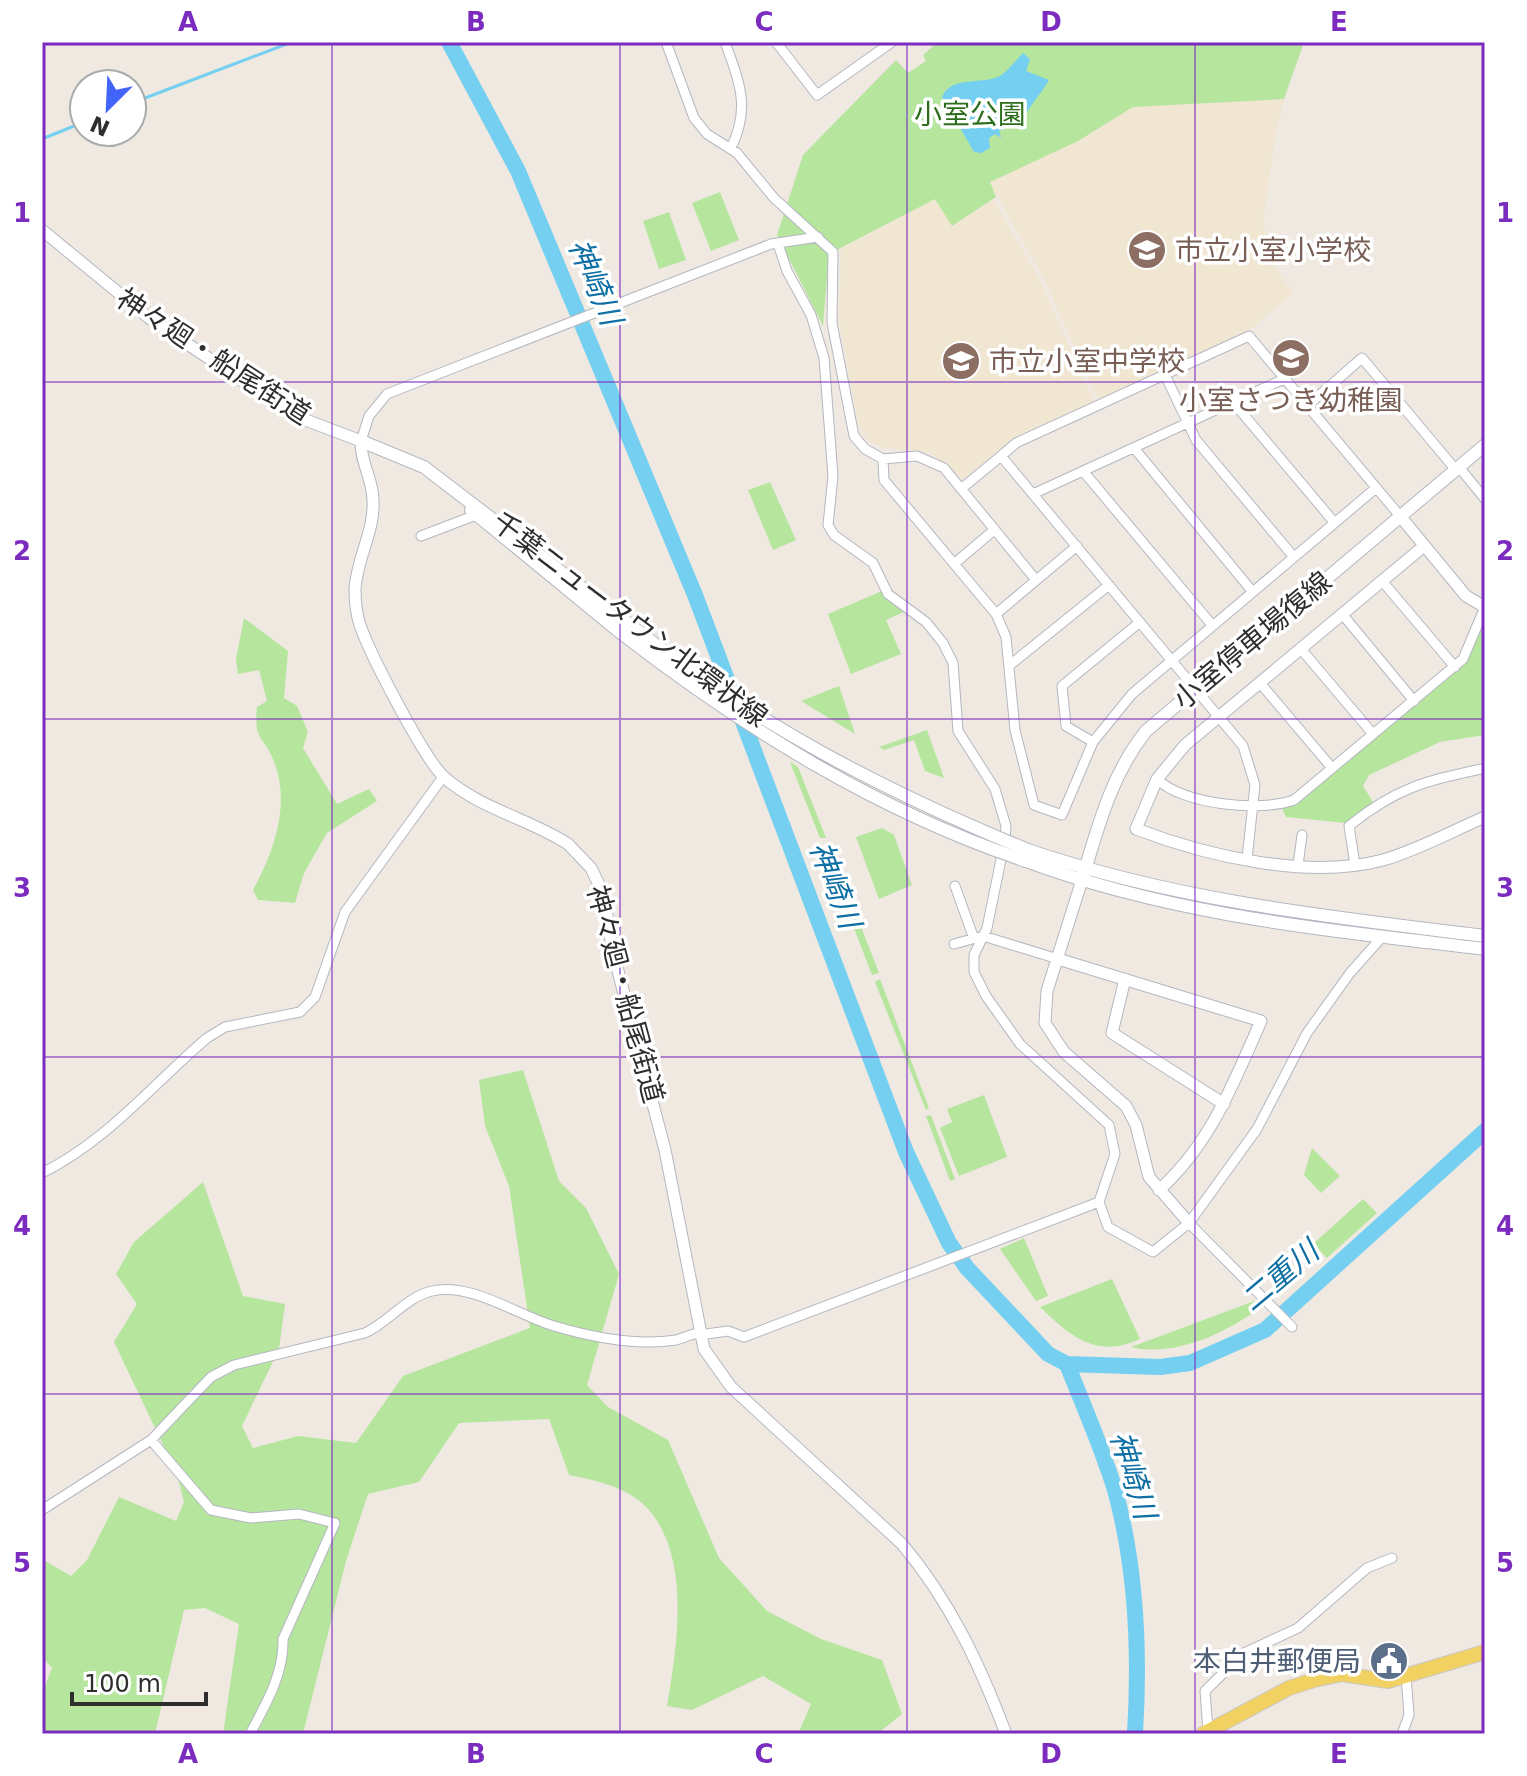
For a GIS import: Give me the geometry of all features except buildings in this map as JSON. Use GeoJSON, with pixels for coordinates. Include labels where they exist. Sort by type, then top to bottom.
{"type":"FeatureCollection","features":[{"type":"Feature","properties":{"kind":"main road","name":"千葉ニュータウン北環状線"},"geometry":{"type":"LineString","coordinates":[[361,441],[424,467],[625,628],[699,693],[803,759],[900,810],[1084,874],[1204,911],[1485,949]]}},
{"type":"Feature","properties":{"kind":"main road","name":"小室停車場復線"},"geometry":{"type":"LineString","coordinates":[[1084,874],[1108,796],[1121,766],[1146,731],[1485,445]]}},
{"type":"Feature","properties":{"kind":"main road","name":"千葉ニュータウン北環状線"},"geometry":{"type":"LineString","coordinates":[[424,467],[476,515],[625,628]]}},
{"type":"Feature","properties":{"kind":"main road","name":"千葉ニュータウン北環状線"},"geometry":{"type":"LineString","coordinates":[[1084,874],[1228,903],[1485,936]]}},
{"type":"Feature","properties":{"kind":"main road"},"geometry":{"type":"LineString","coordinates":[[1206,1733],[1289,1688],[1314,1680],[1342,1674],[1378,1681],[1406,1676],[1485,1652]]}},
{"type":"Feature","properties":{"kind":"street"},"geometry":{"type":"LineString","coordinates":[[666,42],[694,118],[707,134],[731,148],[786,209],[813,232],[835,259],[832,323],[854,436],[865,449],[883,459],[917,456],[944,468],[1036,580]]}},
{"type":"Feature","properties":{"kind":"street"},"geometry":{"type":"LineString","coordinates":[[725,42],[744,101],[740,130],[731,148]]}},
{"type":"Feature","properties":{"kind":"street"},"geometry":{"type":"LineString","coordinates":[[776,42],[817,95],[892,42]]}},
{"type":"Feature","properties":{"kind":"street","name":"神々廻・船尾街道"},"geometry":{"type":"LineString","coordinates":[[42,230],[140,311],[247,384],[303,419],[361,441],[373,497],[373,514],[357,575],[356,610],[375,659],[431,762],[443,777],[472,797],[568,844],[581,855],[600,882],[612,948],[660,1125],[699,1334],[713,1365],[731,1387],[902,1544],[920,1566],[972,1649],[1006,1734]]}},
{"type":"Feature","properties":{"kind":"street"},"geometry":{"type":"LineString","coordinates":[[361,441],[369,416],[387,394],[771,244],[813,232]]}},
{"type":"Feature","properties":{"kind":"street"},"geometry":{"type":"LineString","coordinates":[[778,244],[793,284],[811,315],[824,358],[833,476],[828,525],[834,535],[873,563],[888,594],[926,622],[943,643],[953,663],[958,731],[990,778],[1001,804],[1006,826],[1005,840],[978,936],[973,967],[986,996],[1020,1044],[1103,1118],[1113,1134],[1115,1154],[1099,1202],[1108,1227],[1153,1252],[1189,1223],[1257,1129],[1307,1033],[1350,973],[1382,937]]}},
{"type":"Feature","properties":{"kind":"street"},"geometry":{"type":"LineString","coordinates":[[961,489],[1016,443],[1249,336],[1466,596],[1485,607],[1470,647],[1455,667],[1294,800],[1278,806],[1254,807],[1190,797],[1157,779]]}},
{"type":"Feature","properties":{"kind":"street"},"geometry":{"type":"LineString","coordinates":[[1307,406],[1362,358],[1485,498]]}},
{"type":"Feature","properties":{"kind":"street"},"geometry":{"type":"LineString","coordinates":[[1165,375],[1196,440],[1293,556]]}},
{"type":"Feature","properties":{"kind":"street"},"geometry":{"type":"LineString","coordinates":[[1033,494],[1284,379]]}},
{"type":"Feature","properties":{"kind":"street"},"geometry":{"type":"LineString","coordinates":[[1233,402],[1334,522]]}},
{"type":"Feature","properties":{"kind":"street"},"geometry":{"type":"LineString","coordinates":[[1134,448],[1252,591]]}},
{"type":"Feature","properties":{"kind":"street"},"geometry":{"type":"LineString","coordinates":[[1001,456],[1243,746],[1252,766],[1254,807],[1247,859]]}},
{"type":"Feature","properties":{"kind":"street"},"geometry":{"type":"LineString","coordinates":[[883,459],[884,480],[996,614],[1006,637],[1015,730],[1034,805],[1062,815],[1093,742],[1132,694],[1376,488]]}},
{"type":"Feature","properties":{"kind":"street"},"geometry":{"type":"LineString","coordinates":[[1083,471],[1212,625]]}},
{"type":"Feature","properties":{"kind":"street"},"geometry":{"type":"LineString","coordinates":[[421,536],[476,515]]}},
{"type":"Feature","properties":{"kind":"street"},"geometry":{"type":"LineString","coordinates":[[954,564],[994,530]]}},
{"type":"Feature","properties":{"kind":"street"},"geometry":{"type":"LineString","coordinates":[[996,614],[1077,546]]}},
{"type":"Feature","properties":{"kind":"street"},"geometry":{"type":"LineString","coordinates":[[1424,546],[1185,745],[1157,779],[1136,829],[1183,847],[1247,859],[1298,865],[1355,865],[1384,859],[1485,817]]}},
{"type":"Feature","properties":{"kind":"street"},"geometry":{"type":"LineString","coordinates":[[1382,581],[1455,667]]}},
{"type":"Feature","properties":{"kind":"street"},"geometry":{"type":"LineString","coordinates":[[1010,665],[1109,585]]}},
{"type":"Feature","properties":{"kind":"street"},"geometry":{"type":"LineString","coordinates":[[1343,615],[1414,701]]}},
{"type":"Feature","properties":{"kind":"street"},"geometry":{"type":"LineString","coordinates":[[1093,742],[1066,726],[1062,686],[1140,622]]}},
{"type":"Feature","properties":{"kind":"street"},"geometry":{"type":"LineString","coordinates":[[1301,649],[1373,734]]}},
{"type":"Feature","properties":{"kind":"street"},"geometry":{"type":"LineString","coordinates":[[1260,683],[1332,768]]}},
{"type":"Feature","properties":{"kind":"street"},"geometry":{"type":"LineString","coordinates":[[1355,865],[1349,826],[1380,801],[1418,783],[1485,768]]}},
{"type":"Feature","properties":{"kind":"street"},"geometry":{"type":"LineString","coordinates":[[42,1173],[74,1157],[105,1134],[207,1038],[225,1027],[300,1012],[315,997],[345,912],[443,777]]}},
{"type":"Feature","properties":{"kind":"street"},"geometry":{"type":"LineString","coordinates":[[1298,865],[1302,835]]}},
{"type":"Feature","properties":{"kind":"street"},"geometry":{"type":"LineString","coordinates":[[1084,874],[1043,1011],[1050,1034],[1064,1052],[1126,1106],[1136,1125],[1145,1169],[1159,1190],[1292,1327]]}},
{"type":"Feature","properties":{"kind":"street"},"geometry":{"type":"LineString","coordinates":[[955,886],[978,936]]}},
{"type":"Feature","properties":{"kind":"street"},"geometry":{"type":"LineString","coordinates":[[954,944],[978,936],[1261,1021],[1224,1104],[1199,1150],[1159,1190]]}},
{"type":"Feature","properties":{"kind":"street"},"geometry":{"type":"LineString","coordinates":[[1125,979],[1112,1033],[1224,1104]]}},
{"type":"Feature","properties":{"kind":"street"},"geometry":{"type":"LineString","coordinates":[[42,1510],[151,1440],[211,1377],[234,1365],[365,1333],[379,1326],[419,1294],[437,1290],[469,1293],[518,1315],[593,1335],[651,1341],[679,1340],[728,1331],[744,1337],[1099,1202]]}},
{"type":"Feature","properties":{"kind":"street"},"geometry":{"type":"LineString","coordinates":[[151,1440],[211,1510],[251,1518],[299,1514],[335,1523],[283,1639],[283,1658],[269,1699],[250,1734]]}},
{"type":"Feature","properties":{"kind":"street"},"geometry":{"type":"LineString","coordinates":[[1206,1733],[1205,1691],[1238,1659],[1257,1646],[1298,1628],[1367,1568],[1392,1558]]}},
{"type":"Feature","properties":{"kind":"street"},"geometry":{"type":"LineString","coordinates":[[1402,1734],[1409,1715],[1406,1676]]}},
{"type":"Feature","properties":{"kind":"shaded area","name":"市立小室小学校"},"geometry":{"type":"Polygon","coordinates":[[[1284,99],[1275,137],[1263,222],[1267,236],[1262,239],[1271,262],[1293,293],[1248,331],[1098,399],[1043,277],[989,182],[1078,141],[1133,107],[1284,99]]]}},
{"type":"Feature","properties":{"kind":"shaded area","name":"市立小室中学校"},"geometry":{"type":"Polygon","coordinates":[[[935,199],[952,226],[993,200],[1038,277],[1094,401],[1014,438],[963,479],[932,454],[882,447],[868,441],[858,422],[839,321],[841,249],[935,199]]]}},
{"type":"Feature","properties":{"kind":"green space","name":"小室公園"},"geometry":{"type":"Polygon","coordinates":[[[930,42],[1304,42],[1284,99],[1133,107],[1078,141],[990,182],[996,197],[952,226],[935,199],[829,254],[823,326],[777,235],[803,155],[896,60],[908,73],[926,61],[923,55],[933,46],[930,42]]]}},
{"type":"Feature","properties":{"kind":"green space"},"geometry":{"type":"Polygon","coordinates":[[[720,192],[739,240],[711,251],[692,203],[720,192]]]}},
{"type":"Feature","properties":{"kind":"green space"},"geometry":{"type":"Polygon","coordinates":[[[669,212],[686,260],[659,269],[643,221],[669,212]]]}},
{"type":"Feature","properties":{"kind":"green space"},"geometry":{"type":"Polygon","coordinates":[[[770,482],[796,540],[773,550],[748,490],[770,482]]]}},
{"type":"Feature","properties":{"kind":"green space"},"geometry":{"type":"Polygon","coordinates":[[[882,591],[889,601],[906,611],[886,620],[901,654],[851,674],[828,614],[882,591]]]}},
{"type":"Feature","properties":{"kind":"green space"},"geometry":{"type":"Polygon","coordinates":[[[244,618],[288,651],[284,698],[297,706],[308,732],[303,748],[337,804],[369,789],[377,801],[327,833],[304,873],[295,903],[258,900],[253,890],[273,845],[281,796],[275,764],[258,733],[257,707],[267,701],[259,670],[238,674],[236,659],[244,618]]]}},
{"type":"Feature","properties":{"kind":"green space"},"geometry":{"type":"Polygon","coordinates":[[[1485,618],[1485,735],[1440,742],[1369,775],[1363,786],[1373,802],[1346,823],[1286,817],[1282,809],[1292,805],[1458,669],[1485,618]]]}},
{"type":"Feature","properties":{"kind":"green space"},"geometry":{"type":"Polygon","coordinates":[[[839,686],[855,734],[801,701],[839,686]]]}},
{"type":"Feature","properties":{"kind":"green space"},"geometry":{"type":"Polygon","coordinates":[[[927,730],[944,778],[925,771],[914,740],[884,750],[879,747],[927,730]]]}},
{"type":"Feature","properties":{"kind":"green space"},"geometry":{"type":"Polygon","coordinates":[[[790,762],[798,767],[826,838],[820,838],[790,762]]]}},
{"type":"Feature","properties":{"kind":"green space"},"geometry":{"type":"Polygon","coordinates":[[[882,828],[894,835],[912,885],[879,899],[856,837],[882,828]]]}},
{"type":"Feature","properties":{"kind":"green space"},"geometry":{"type":"Polygon","coordinates":[[[829,844],[879,973],[872,975],[823,848],[829,844]]]}},
{"type":"Feature","properties":{"kind":"green space"},"geometry":{"type":"Polygon","coordinates":[[[880,979],[929,1108],[926,1110],[875,982],[880,979]]]}},
{"type":"Feature","properties":{"kind":"green space"},"geometry":{"type":"Polygon","coordinates":[[[523,1070],[559,1181],[586,1208],[619,1274],[587,1385],[608,1407],[668,1440],[719,1558],[767,1611],[821,1639],[882,1660],[902,1714],[877,1734],[798,1734],[811,1704],[763,1676],[692,1710],[667,1706],[678,1600],[669,1547],[659,1524],[635,1498],[608,1485],[569,1475],[549,1419],[459,1423],[419,1482],[368,1494],[346,1561],[303,1734],[223,1734],[239,1624],[205,1608],[184,1610],[155,1734],[42,1734],[42,1694],[52,1668],[42,1657],[42,1559],[71,1576],[87,1560],[119,1497],[176,1521],[184,1502],[177,1474],[114,1342],[137,1304],[116,1274],[134,1242],[203,1182],[243,1296],[285,1304],[279,1349],[242,1426],[253,1448],[298,1436],[356,1443],[403,1376],[530,1328],[509,1186],[485,1126],[479,1080],[523,1070]]]}},
{"type":"Feature","properties":{"kind":"green space"},"geometry":{"type":"Polygon","coordinates":[[[984,1095],[1007,1157],[959,1176],[940,1128],[952,1122],[947,1109],[984,1095]]]}},
{"type":"Feature","properties":{"kind":"green space"},"geometry":{"type":"Polygon","coordinates":[[[931,1115],[955,1179],[950,1181],[926,1116],[931,1115]]]}},
{"type":"Feature","properties":{"kind":"green space"},"geometry":{"type":"Polygon","coordinates":[[[1312,1148],[1340,1176],[1321,1193],[1304,1175],[1312,1148]]]}},
{"type":"Feature","properties":{"kind":"green space"},"geometry":{"type":"Polygon","coordinates":[[[1363,1199],[1377,1213],[1327,1258],[1313,1244],[1363,1199]]]}},
{"type":"Feature","properties":{"kind":"green space"},"geometry":{"type":"Polygon","coordinates":[[[1024,1238],[1048,1296],[1036,1301],[1000,1249],[1024,1238]]]}},
{"type":"Feature","properties":{"kind":"green space"},"geometry":{"type":"Polygon","coordinates":[[[1112,1279],[1140,1339],[1125,1345],[1098,1346],[1086,1342],[1074,1336],[1040,1307],[1112,1279]]]}},
{"type":"Feature","properties":{"kind":"green space"},"geometry":{"type":"Polygon","coordinates":[[[1257,1300],[1262,1306],[1249,1316],[1200,1340],[1165,1349],[1131,1347],[1257,1300]]]}},
{"type":"Feature","properties":{"kind":"water"},"geometry":{"type":"Polygon","coordinates":[[[1023,53],[1030,59],[1026,71],[1049,80],[1024,119],[999,131],[1001,138],[995,134],[989,138],[990,148],[981,153],[974,152],[942,97],[946,90],[960,83],[1000,76],[1023,53]]]}},
{"type":"Feature","properties":{"kind":"waterway"},"geometry":{"type":"LineString","coordinates":[[148,97],[292,42]]}},
{"type":"Feature","properties":{"kind":"waterway","name":"神崎川"},"geometry":{"type":"LineString","coordinates":[[449,42],[518,171],[695,595],[906,1152],[949,1243],[967,1268],[1048,1354],[1067,1364],[1110,1474],[1128,1550],[1137,1642],[1135,1734]]}},
{"type":"Feature","properties":{"kind":"waterway"},"geometry":{"type":"LineString","coordinates":[[42,139],[68,128]]}},
{"type":"Feature","properties":{"kind":"waterway","name":"二重川"},"geometry":{"type":"LineString","coordinates":[[1067,1364],[1160,1367],[1190,1363],[1265,1330],[1485,1131]]}},
{"type":"Feature","properties":{"kind":"place","name":"市立小室小学校"},"geometry":{"type":"Point","coordinates":[1147,250]}},
{"type":"Feature","properties":{"kind":"place","name":"小室さつき幼稚園"},"geometry":{"type":"Point","coordinates":[1291,358]}},
{"type":"Feature","properties":{"kind":"place","name":"市立小室中学校"},"geometry":{"type":"Point","coordinates":[961,361]}},
{"type":"Feature","properties":{"kind":"place","name":"本白井郵便局"},"geometry":{"type":"Point","coordinates":[1389,1661]}}]}
